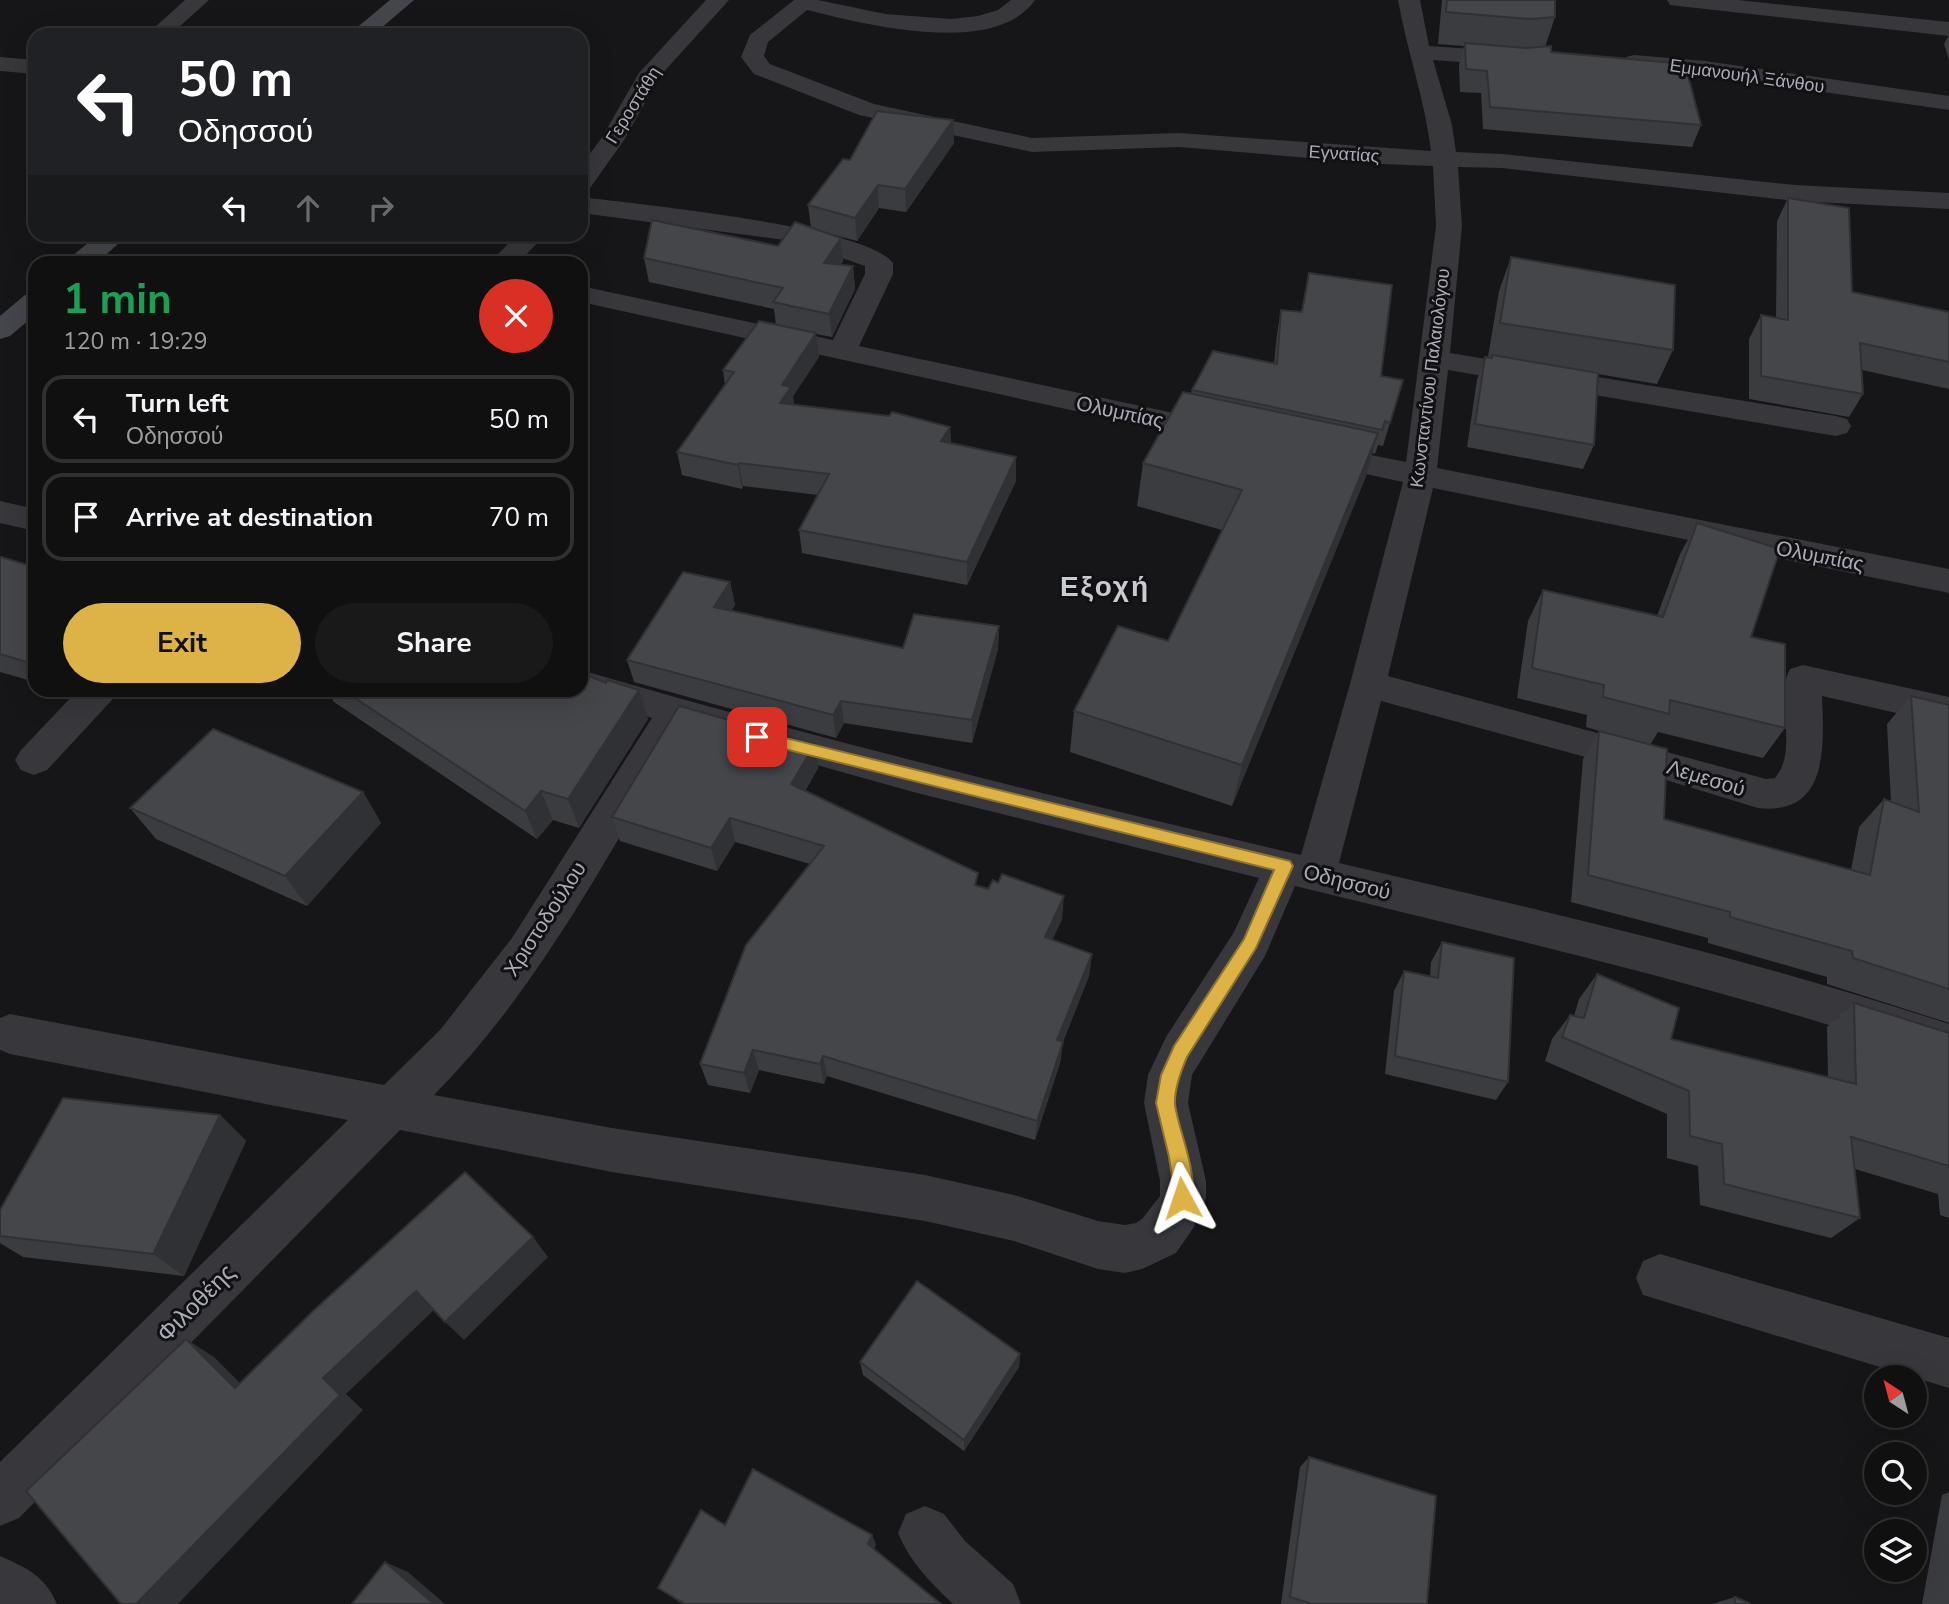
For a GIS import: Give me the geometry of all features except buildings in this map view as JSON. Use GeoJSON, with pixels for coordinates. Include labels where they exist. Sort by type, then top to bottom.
{"type":"FeatureCollection","features":[{"type":"Feature","properties":{"kind":"main road"},"geometry":{"type":"LineString","coordinates":[[368,28],[403,0]]}},
{"type":"Feature","properties":{"kind":"main road"},"geometry":{"type":"LineString","coordinates":[[89,256],[106,242]]}},
{"type":"Feature","properties":{"kind":"street"},"geometry":{"type":"LineString","coordinates":[[165,28],[198,0]]}},
{"type":"Feature","properties":{"kind":"street","name":"Γεροστάθη"},"geometry":{"type":"LineString","coordinates":[[588,173],[612,140],[650,73],[718,0]]}},
{"type":"Feature","properties":{"kind":"street"},"geometry":{"type":"LineString","coordinates":[[805,1],[894,22],[953,26],[999,17],[1011,12],[1024,0]]}},
{"type":"Feature","properties":{"kind":"street","name":"Κωνσταντίνου Παλαιολόγου"},"geometry":{"type":"LineString","coordinates":[[10,1034],[612,1150],[925,1198],[1014,1218],[1098,1245],[1125,1249],[1142,1245],[1159,1236],[1182,1198],[1179,1157],[1166,1103],[1170,1075],[1181,1051],[1300,870],[1368,684],[1420,476],[1436,359],[1448,226],[1446,159],[1409,0]]}},
{"type":"Feature","properties":{"kind":"street"},"geometry":{"type":"LineString","coordinates":[[1678,0],[1728,3],[1949,29]]}},
{"type":"Feature","properties":{"kind":"street","name":"Εγνατίας"},"geometry":{"type":"LineString","coordinates":[[805,1],[758,40],[753,51],[753,61],[768,72],[842,102],[962,132],[1032,145],[1160,139],[1381,157],[1522,163],[1784,192],[1949,201]]}},
{"type":"Feature","properties":{"kind":"street"},"geometry":{"type":"LineString","coordinates":[[1419,52],[1542,59]]}},
{"type":"Feature","properties":{"kind":"street","name":"Εμμανουήλ Ξάνθου"},"geometry":{"type":"LineString","coordinates":[[1611,60],[1725,70],[1949,103]]}},
{"type":"Feature","properties":{"kind":"street"},"geometry":{"type":"LineString","coordinates":[[0,64],[28,66]]}},
{"type":"Feature","properties":{"kind":"street"},"geometry":{"type":"LineString","coordinates":[[588,206],[796,234],[871,257],[879,263],[879,274],[842,352]]}},
{"type":"Feature","properties":{"kind":"street"},"geometry":{"type":"LineString","coordinates":[[510,256],[524,242]]}},
{"type":"Feature","properties":{"kind":"street","name":"Ολυμπίας"},"geometry":{"type":"LineString","coordinates":[[588,296],[1245,439]]}},
{"type":"Feature","properties":{"kind":"street"},"geometry":{"type":"LineString","coordinates":[[1436,359],[1836,426]]}},
{"type":"Feature","properties":{"kind":"street","name":"Ολυμπίας"},"geometry":{"type":"LineString","coordinates":[[1286,447],[1949,581]]}},
{"type":"Feature","properties":{"kind":"street"},"geometry":{"type":"LineString","coordinates":[[0,512],[28,518]]}},
{"type":"Feature","properties":{"kind":"street","name":"Λεμεσού"},"geometry":{"type":"LineString","coordinates":[[1368,684],[1620,752],[1758,793],[1775,794],[1788,791],[1802,770],[1803,678],[1949,710]]}},
{"type":"Feature","properties":{"kind":"street","name":"Οδησσού"},"geometry":{"type":"LineString","coordinates":[[588,685],[798,748],[1770,988],[1949,1044]]}},
{"type":"Feature","properties":{"kind":"street"},"geometry":{"type":"LineString","coordinates":[[34,760],[92,697]]}},
{"type":"Feature","properties":{"kind":"street","name":"Χριστοδούλου"},"geometry":{"type":"LineString","coordinates":[[392,1109],[455,1044],[527,951],[674,712]]}},
{"type":"Feature","properties":{"kind":"street","name":"Φιλοθέης"},"geometry":{"type":"LineString","coordinates":[[0,1499],[392,1109]]}},
{"type":"Feature","properties":{"kind":"street"},"geometry":{"type":"LineString","coordinates":[[1660,1278],[1949,1363]]}},
{"type":"Feature","properties":{"kind":"street"},"geometry":{"type":"LineString","coordinates":[[925,1533],[946,1560],[993,1604]]}},
{"type":"Feature","properties":{"kind":"street"},"geometry":{"type":"LineString","coordinates":[[0,1584],[29,1604]]}},
{"type":"Feature","properties":{"kind":"district","name":"Εξοχή"},"geometry":{"type":"Point","coordinates":[1105,587]}},
{"type":"Feature","properties":{"kind":"route"},"geometry":{"type":"LineString","coordinates":[[757,737],[1284,866],[1250,943],[1181,1051],[1170,1075],[1166,1103],[1179,1157],[1183,1181],[1182,1198]]}}]}
